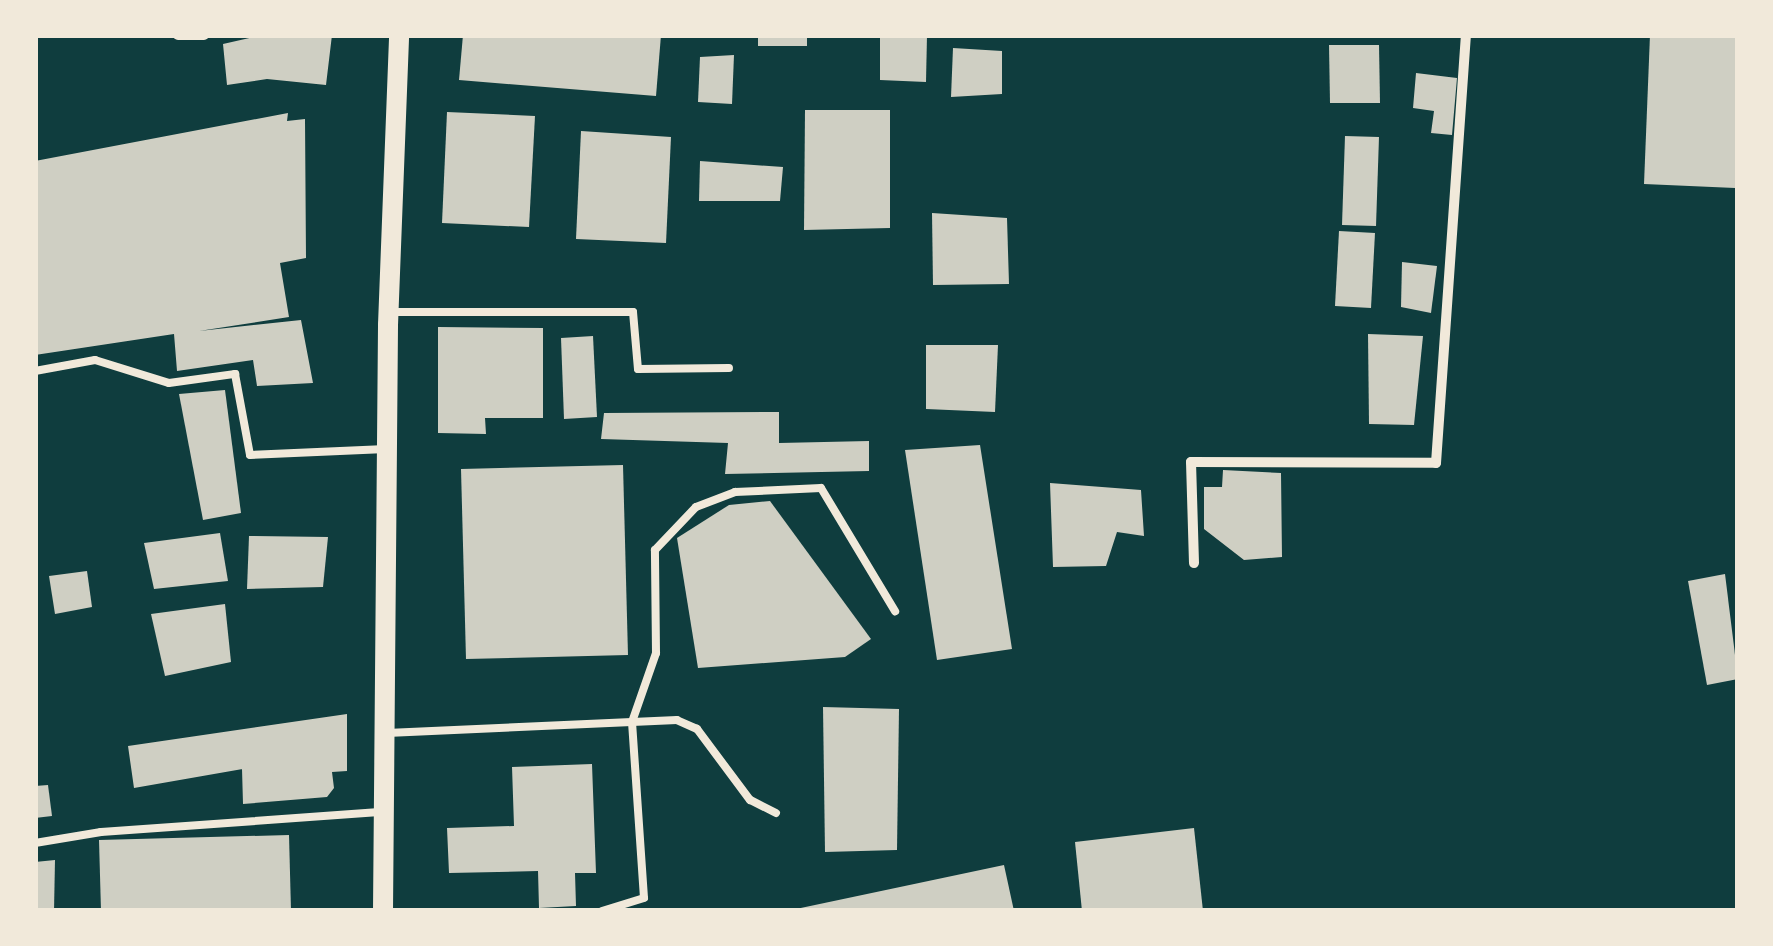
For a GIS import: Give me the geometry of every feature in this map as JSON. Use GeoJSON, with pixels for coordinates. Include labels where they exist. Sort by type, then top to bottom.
{"type":"FeatureCollection","features":[{"type":"Feature","properties":{"kind":"main road"},"geometry":{"type":"LineString","coordinates":[[383,911],[388,312],[399,35]]}},
{"type":"Feature","properties":{"kind":"street"},"geometry":{"type":"LineString","coordinates":[[178,35],[204,35]]}},
{"type":"Feature","properties":{"kind":"street"},"geometry":{"type":"LineString","coordinates":[[1194,563],[1192,462],[1436,463],[1466,35]]}},
{"type":"Feature","properties":{"kind":"lane"},"geometry":{"type":"LineString","coordinates":[[388,312],[633,312],[638,369],[729,368]]}},
{"type":"Feature","properties":{"kind":"lane"},"geometry":{"type":"LineString","coordinates":[[35,371],[95,360],[168,383],[235,374],[250,455],[386,450]]}},
{"type":"Feature","properties":{"kind":"lane"},"geometry":{"type":"LineString","coordinates":[[602,911],[644,898],[632,722],[656,653],[655,550],[696,506],[735,492],[820,488],[895,611]]}},
{"type":"Feature","properties":{"kind":"lane"},"geometry":{"type":"LineString","coordinates":[[384,733],[677,720],[697,729],[750,800],[776,814]]}},
{"type":"Feature","properties":{"kind":"lane"},"geometry":{"type":"LineString","coordinates":[[35,843],[102,832],[384,812]]}},
{"type":"Feature","properties":{"kind":"building"},"geometry":{"type":"Polygon","coordinates":[[[263,35],[332,35],[326,85],[267,79],[227,85],[223,44],[263,35]]]}},
{"type":"Feature","properties":{"kind":"building"},"geometry":{"type":"Polygon","coordinates":[[[463,35],[661,35],[656,96],[459,80],[463,35]]]}},
{"type":"Feature","properties":{"kind":"building"},"geometry":{"type":"Polygon","coordinates":[[[758,35],[807,35],[807,46],[758,46],[758,35]]]}},
{"type":"Feature","properties":{"kind":"building"},"geometry":{"type":"Polygon","coordinates":[[[880,35],[927,35],[926,82],[880,80],[880,35]]]}},
{"type":"Feature","properties":{"kind":"building"},"geometry":{"type":"Polygon","coordinates":[[[1650,35],[1738,35],[1735,188],[1644,184],[1650,35]]]}},
{"type":"Feature","properties":{"kind":"building"},"geometry":{"type":"Polygon","coordinates":[[[1329,45],[1379,45],[1380,103],[1330,103],[1329,45]]]}},
{"type":"Feature","properties":{"kind":"building"},"geometry":{"type":"Polygon","coordinates":[[[953,48],[1002,51],[1002,94],[951,97],[953,48]]]}},
{"type":"Feature","properties":{"kind":"building"},"geometry":{"type":"Polygon","coordinates":[[[734,55],[732,104],[698,102],[700,57],[734,55]]]}},
{"type":"Feature","properties":{"kind":"building"},"geometry":{"type":"Polygon","coordinates":[[[1416,73],[1457,78],[1452,135],[1431,133],[1434,111],[1413,108],[1416,73]]]}},
{"type":"Feature","properties":{"kind":"building"},"geometry":{"type":"Polygon","coordinates":[[[805,110],[890,110],[890,228],[804,230],[805,110]]]}},
{"type":"Feature","properties":{"kind":"building"},"geometry":{"type":"Polygon","coordinates":[[[447,112],[535,116],[529,227],[442,223],[447,112]]]}},
{"type":"Feature","properties":{"kind":"building"},"geometry":{"type":"Polygon","coordinates":[[[288,113],[287,121],[305,119],[306,258],[280,263],[289,317],[199,331],[301,320],[313,383],[257,386],[253,360],[177,371],[174,334],[35,355],[35,161],[288,113]]]}},
{"type":"Feature","properties":{"kind":"building"},"geometry":{"type":"Polygon","coordinates":[[[581,131],[671,137],[666,243],[576,239],[581,131]]]}},
{"type":"Feature","properties":{"kind":"building"},"geometry":{"type":"Polygon","coordinates":[[[1345,136],[1379,137],[1376,226],[1342,225],[1345,136]]]}},
{"type":"Feature","properties":{"kind":"building"},"geometry":{"type":"Polygon","coordinates":[[[700,161],[783,167],[780,201],[699,201],[700,161]]]}},
{"type":"Feature","properties":{"kind":"building"},"geometry":{"type":"Polygon","coordinates":[[[932,213],[1007,218],[1009,284],[933,285],[932,213]]]}},
{"type":"Feature","properties":{"kind":"building"},"geometry":{"type":"Polygon","coordinates":[[[1339,231],[1375,233],[1371,308],[1335,306],[1339,231]]]}},
{"type":"Feature","properties":{"kind":"building"},"geometry":{"type":"Polygon","coordinates":[[[1402,262],[1437,266],[1431,313],[1401,307],[1402,262]]]}},
{"type":"Feature","properties":{"kind":"building"},"geometry":{"type":"Polygon","coordinates":[[[438,327],[543,328],[543,418],[485,418],[486,434],[438,433],[438,327]]]}},
{"type":"Feature","properties":{"kind":"building"},"geometry":{"type":"Polygon","coordinates":[[[1368,334],[1423,336],[1414,425],[1369,424],[1368,334]]]}},
{"type":"Feature","properties":{"kind":"building"},"geometry":{"type":"Polygon","coordinates":[[[593,336],[597,417],[564,419],[561,338],[593,336]]]}},
{"type":"Feature","properties":{"kind":"building"},"geometry":{"type":"Polygon","coordinates":[[[926,345],[998,345],[995,412],[926,409],[926,345]]]}},
{"type":"Feature","properties":{"kind":"building"},"geometry":{"type":"Polygon","coordinates":[[[225,390],[241,513],[203,520],[179,394],[225,390]]]}},
{"type":"Feature","properties":{"kind":"building"},"geometry":{"type":"Polygon","coordinates":[[[779,412],[779,443],[869,441],[869,471],[725,474],[728,443],[601,439],[604,413],[779,412]]]}},
{"type":"Feature","properties":{"kind":"building"},"geometry":{"type":"Polygon","coordinates":[[[980,445],[1012,649],[937,660],[905,450],[980,445]]]}},
{"type":"Feature","properties":{"kind":"building"},"geometry":{"type":"Polygon","coordinates":[[[623,465],[628,655],[466,659],[461,469],[623,465]]]}},
{"type":"Feature","properties":{"kind":"building"},"geometry":{"type":"Polygon","coordinates":[[[1223,470],[1281,473],[1282,557],[1244,560],[1204,529],[1204,487],[1222,487],[1223,470]]]}},
{"type":"Feature","properties":{"kind":"building"},"geometry":{"type":"Polygon","coordinates":[[[1050,483],[1141,490],[1144,536],[1117,532],[1106,566],[1053,567],[1050,483]]]}},
{"type":"Feature","properties":{"kind":"building"},"geometry":{"type":"Polygon","coordinates":[[[770,501],[871,639],[845,657],[698,668],[677,538],[729,505],[770,501]]]}},
{"type":"Feature","properties":{"kind":"building"},"geometry":{"type":"Polygon","coordinates":[[[220,533],[228,581],[154,589],[144,543],[220,533]]]}},
{"type":"Feature","properties":{"kind":"building"},"geometry":{"type":"Polygon","coordinates":[[[249,536],[328,537],[323,587],[247,589],[249,536]]]}},
{"type":"Feature","properties":{"kind":"building"},"geometry":{"type":"Polygon","coordinates":[[[87,571],[92,607],[55,614],[49,576],[87,571]]]}},
{"type":"Feature","properties":{"kind":"building"},"geometry":{"type":"Polygon","coordinates":[[[1725,574],[1738,679],[1707,685],[1688,581],[1725,574]]]}},
{"type":"Feature","properties":{"kind":"building"},"geometry":{"type":"Polygon","coordinates":[[[225,604],[231,662],[165,676],[151,614],[225,604]]]}},
{"type":"Feature","properties":{"kind":"building"},"geometry":{"type":"Polygon","coordinates":[[[823,707],[899,709],[897,850],[825,852],[823,707]]]}},
{"type":"Feature","properties":{"kind":"building"},"geometry":{"type":"Polygon","coordinates":[[[347,714],[347,771],[332,772],[334,788],[327,797],[243,804],[242,769],[134,788],[128,746],[347,714]]]}},
{"type":"Feature","properties":{"kind":"building"},"geometry":{"type":"Polygon","coordinates":[[[592,764],[596,873],[575,873],[576,906],[539,908],[538,871],[449,873],[447,828],[514,826],[512,767],[592,764]]]}},
{"type":"Feature","properties":{"kind":"building"},"geometry":{"type":"Polygon","coordinates":[[[48,785],[52,816],[35,818],[35,786],[48,785]]]}},
{"type":"Feature","properties":{"kind":"building"},"geometry":{"type":"Polygon","coordinates":[[[1194,828],[1203,911],[1082,911],[1075,842],[1194,828]]]}},
{"type":"Feature","properties":{"kind":"building"},"geometry":{"type":"Polygon","coordinates":[[[289,835],[291,911],[101,911],[99,840],[289,835]]]}},
{"type":"Feature","properties":{"kind":"building"},"geometry":{"type":"Polygon","coordinates":[[[55,860],[54,911],[35,911],[35,862],[55,860]]]}},
{"type":"Feature","properties":{"kind":"building"},"geometry":{"type":"Polygon","coordinates":[[[1004,865],[1014,911],[796,911],[796,909],[1004,865]]]}}]}
